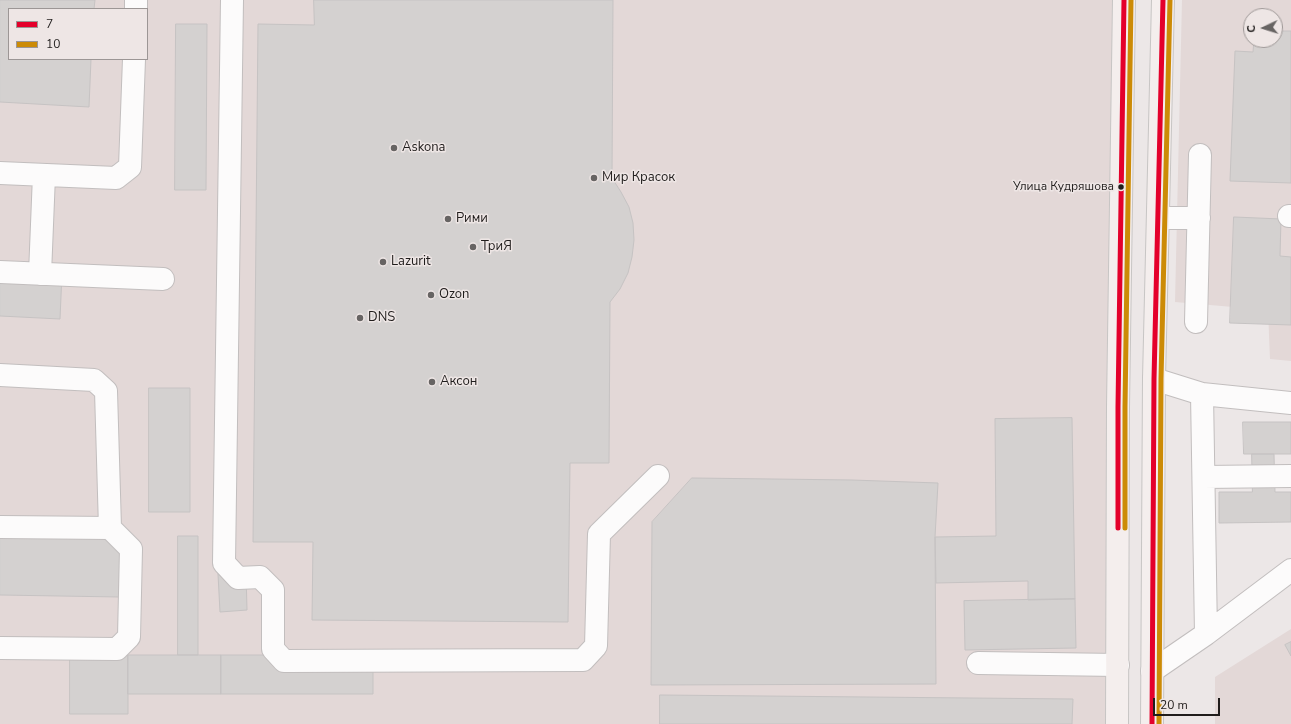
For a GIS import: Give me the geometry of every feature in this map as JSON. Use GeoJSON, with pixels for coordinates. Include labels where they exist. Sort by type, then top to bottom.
{"type":"FeatureCollection","features":[{"type":"Feature","properties":{"kind":"main road"},"geometry":{"type":"LineString","coordinates":[[1117,724],[1118,407],[1124,0]]}},
{"type":"Feature","properties":{"kind":"main road"},"geometry":{"type":"LineString","coordinates":[[1152,724],[1154,379],[1163,0]]}},
{"type":"Feature","properties":{"kind":"lane"},"geometry":{"type":"LineString","coordinates":[[232,0],[224,563],[238,578],[260,577],[273,590],[273,649],[284,661],[583,660],[596,646],[599,534],[658,476]]}},
{"type":"Feature","properties":{"kind":"lane"},"geometry":{"type":"LineString","coordinates":[[0,173],[116,178],[130,167],[134,60]]}},
{"type":"Feature","properties":{"kind":"lane"},"geometry":{"type":"LineString","coordinates":[[1196,322],[1200,155]]}},
{"type":"Feature","properties":{"kind":"lane"},"geometry":{"type":"LineString","coordinates":[[40,274],[44,175]]}},
{"type":"Feature","properties":{"kind":"lane"},"geometry":{"type":"LineString","coordinates":[[1158,218],[1198,218]]}},
{"type":"Feature","properties":{"kind":"lane"},"geometry":{"type":"LineString","coordinates":[[0,272],[163,279]]}},
{"type":"Feature","properties":{"kind":"lane"},"geometry":{"type":"LineString","coordinates":[[0,375],[94,380],[106,391],[110,528],[131,549],[129,637],[117,649],[0,648]]}},
{"type":"Feature","properties":{"kind":"lane"},"geometry":{"type":"LineString","coordinates":[[1154,379],[1202,394],[1291,403]]}},
{"type":"Feature","properties":{"kind":"lane"},"geometry":{"type":"LineString","coordinates":[[1202,394],[1206,634]]}},
{"type":"Feature","properties":{"kind":"lane"},"geometry":{"type":"LineString","coordinates":[[1204,477],[1291,476]]}},
{"type":"Feature","properties":{"kind":"lane"},"geometry":{"type":"LineString","coordinates":[[0,527],[110,528]]}},
{"type":"Feature","properties":{"kind":"lane"},"geometry":{"type":"LineString","coordinates":[[1152,671],[1206,634],[1291,570]]}},
{"type":"Feature","properties":{"kind":"lane"},"geometry":{"type":"LineString","coordinates":[[978,663],[1118,665]]}},
{"type":"Feature","properties":{"kind":"shaded area"},"geometry":{"type":"Polygon","coordinates":[[[0,0],[1129,0],[1116,724],[0,724],[0,0]]]}},
{"type":"Feature","properties":{"kind":"shaded area"},"geometry":{"type":"Polygon","coordinates":[[[1182,0],[1291,0],[1291,361],[1270,359],[1268,310],[1175,302],[1182,0]]]}},
{"type":"Feature","properties":{"kind":"shaded area"},"geometry":{"type":"Polygon","coordinates":[[[1291,629],[1291,724],[1215,724],[1215,677],[1291,629]]]}},
{"type":"Feature","properties":{"kind":"building"},"geometry":{"type":"Polygon","coordinates":[[[0,0],[95,0],[94,8],[8,8],[8,60],[91,60],[89,107],[0,102],[0,0]]]}},
{"type":"Feature","properties":{"kind":"building","name":"Аксон"},"geometry":{"type":"Polygon","coordinates":[[[314,0],[613,0],[612,178],[629,207],[633,223],[634,240],[628,273],[620,289],[610,302],[609,463],[570,463],[568,622],[312,620],[313,542],[253,542],[258,24],[314,25],[314,0]]]}},
{"type":"Feature","properties":{"kind":"building"},"geometry":{"type":"Polygon","coordinates":[[[176,24],[207,24],[206,190],[175,190],[176,24]]]}},
{"type":"Feature","properties":{"kind":"building"},"geometry":{"type":"Polygon","coordinates":[[[1283,31],[1291,31],[1291,183],[1230,181],[1235,51],[1253,52],[1253,48],[1283,48],[1283,31]]]}},
{"type":"Feature","properties":{"kind":"building"},"geometry":{"type":"Polygon","coordinates":[[[1234,217],[1281,219],[1280,256],[1291,257],[1291,325],[1230,323],[1234,217]]]}},
{"type":"Feature","properties":{"kind":"building"},"geometry":{"type":"Polygon","coordinates":[[[0,269],[62,273],[60,319],[0,316],[0,269]]]}},
{"type":"Feature","properties":{"kind":"building"},"geometry":{"type":"Polygon","coordinates":[[[149,388],[190,388],[190,512],[149,512],[149,388]]]}},
{"type":"Feature","properties":{"kind":"building"},"geometry":{"type":"Polygon","coordinates":[[[1072,418],[1075,599],[1028,600],[1028,581],[936,583],[935,537],[996,536],[995,419],[1072,418]]]}},
{"type":"Feature","properties":{"kind":"building"},"geometry":{"type":"Polygon","coordinates":[[[1243,422],[1291,422],[1291,454],[1244,454],[1243,422]]]}},
{"type":"Feature","properties":{"kind":"building"},"geometry":{"type":"Polygon","coordinates":[[[1252,454],[1274,454],[1275,492],[1291,492],[1291,522],[1219,523],[1219,492],[1252,492],[1252,454]]]}},
{"type":"Feature","properties":{"kind":"building"},"geometry":{"type":"Polygon","coordinates":[[[692,478],[852,480],[938,483],[935,537],[936,684],[651,685],[652,522],[692,478]]]}},
{"type":"Feature","properties":{"kind":"building"},"geometry":{"type":"Polygon","coordinates":[[[0,532],[121,535],[119,597],[0,595],[0,532]]]}},
{"type":"Feature","properties":{"kind":"building"},"geometry":{"type":"Polygon","coordinates":[[[178,536],[198,536],[198,655],[178,655],[178,536]]]}},
{"type":"Feature","properties":{"kind":"building"},"geometry":{"type":"Polygon","coordinates":[[[246,573],[247,610],[220,612],[218,574],[246,573]]]}},
{"type":"Feature","properties":{"kind":"building"},"geometry":{"type":"Polygon","coordinates":[[[1075,599],[1076,648],[965,650],[964,601],[1075,599]]]}},
{"type":"Feature","properties":{"kind":"building"},"geometry":{"type":"Polygon","coordinates":[[[1291,642],[1291,656],[1285,645],[1291,642]]]}},
{"type":"Feature","properties":{"kind":"building"},"geometry":{"type":"Polygon","coordinates":[[[70,655],[128,655],[128,714],[70,714],[70,655]]]}},
{"type":"Feature","properties":{"kind":"building"},"geometry":{"type":"Polygon","coordinates":[[[128,655],[221,655],[221,694],[128,694],[128,655]]]}},
{"type":"Feature","properties":{"kind":"building"},"geometry":{"type":"Polygon","coordinates":[[[221,655],[373,655],[373,694],[221,694],[221,655]]]}},
{"type":"Feature","properties":{"kind":"building"},"geometry":{"type":"Polygon","coordinates":[[[660,695],[1073,699],[1072,724],[660,724],[660,695]]]}},
{"type":"Feature","properties":{"kind":"transit line","name":"7"},"geometry":{"type":"LineString","coordinates":[[1118,528],[1118,407],[1124,0]]}},
{"type":"Feature","properties":{"kind":"transit line","name":"10"},"geometry":{"type":"LineString","coordinates":[[1125,528],[1125,407],[1131,0]]}},
{"type":"Feature","properties":{"kind":"transit line","name":"7"},"geometry":{"type":"LineString","coordinates":[[1152,724],[1154,379],[1163,0]]}},
{"type":"Feature","properties":{"kind":"transit line","name":"10"},"geometry":{"type":"LineString","coordinates":[[1159,724],[1161,379],[1170,0]]}},
{"type":"Feature","properties":{"kind":"place","name":"Askona"},"geometry":{"type":"Point","coordinates":[394,148]}},
{"type":"Feature","properties":{"kind":"place","name":"Мир Красок"},"geometry":{"type":"Point","coordinates":[594,178]}},
{"type":"Feature","properties":{"kind":"place","name":"Улица Кудряшова"},"geometry":{"type":"Point","coordinates":[1121,187]}},
{"type":"Feature","properties":{"kind":"place","name":"Рими"},"geometry":{"type":"Point","coordinates":[448,219]}},
{"type":"Feature","properties":{"kind":"place","name":"ТриЯ"},"geometry":{"type":"Point","coordinates":[473,247]}},
{"type":"Feature","properties":{"kind":"place","name":"Lazurit"},"geometry":{"type":"Point","coordinates":[383,262]}},
{"type":"Feature","properties":{"kind":"place","name":"Ozon"},"geometry":{"type":"Point","coordinates":[431,295]}},
{"type":"Feature","properties":{"kind":"place","name":"DNS"},"geometry":{"type":"Point","coordinates":[360,318]}},
{"type":"Feature","properties":{"kind":"place","name":"Аксон"},"geometry":{"type":"Point","coordinates":[432,382]}}]}
